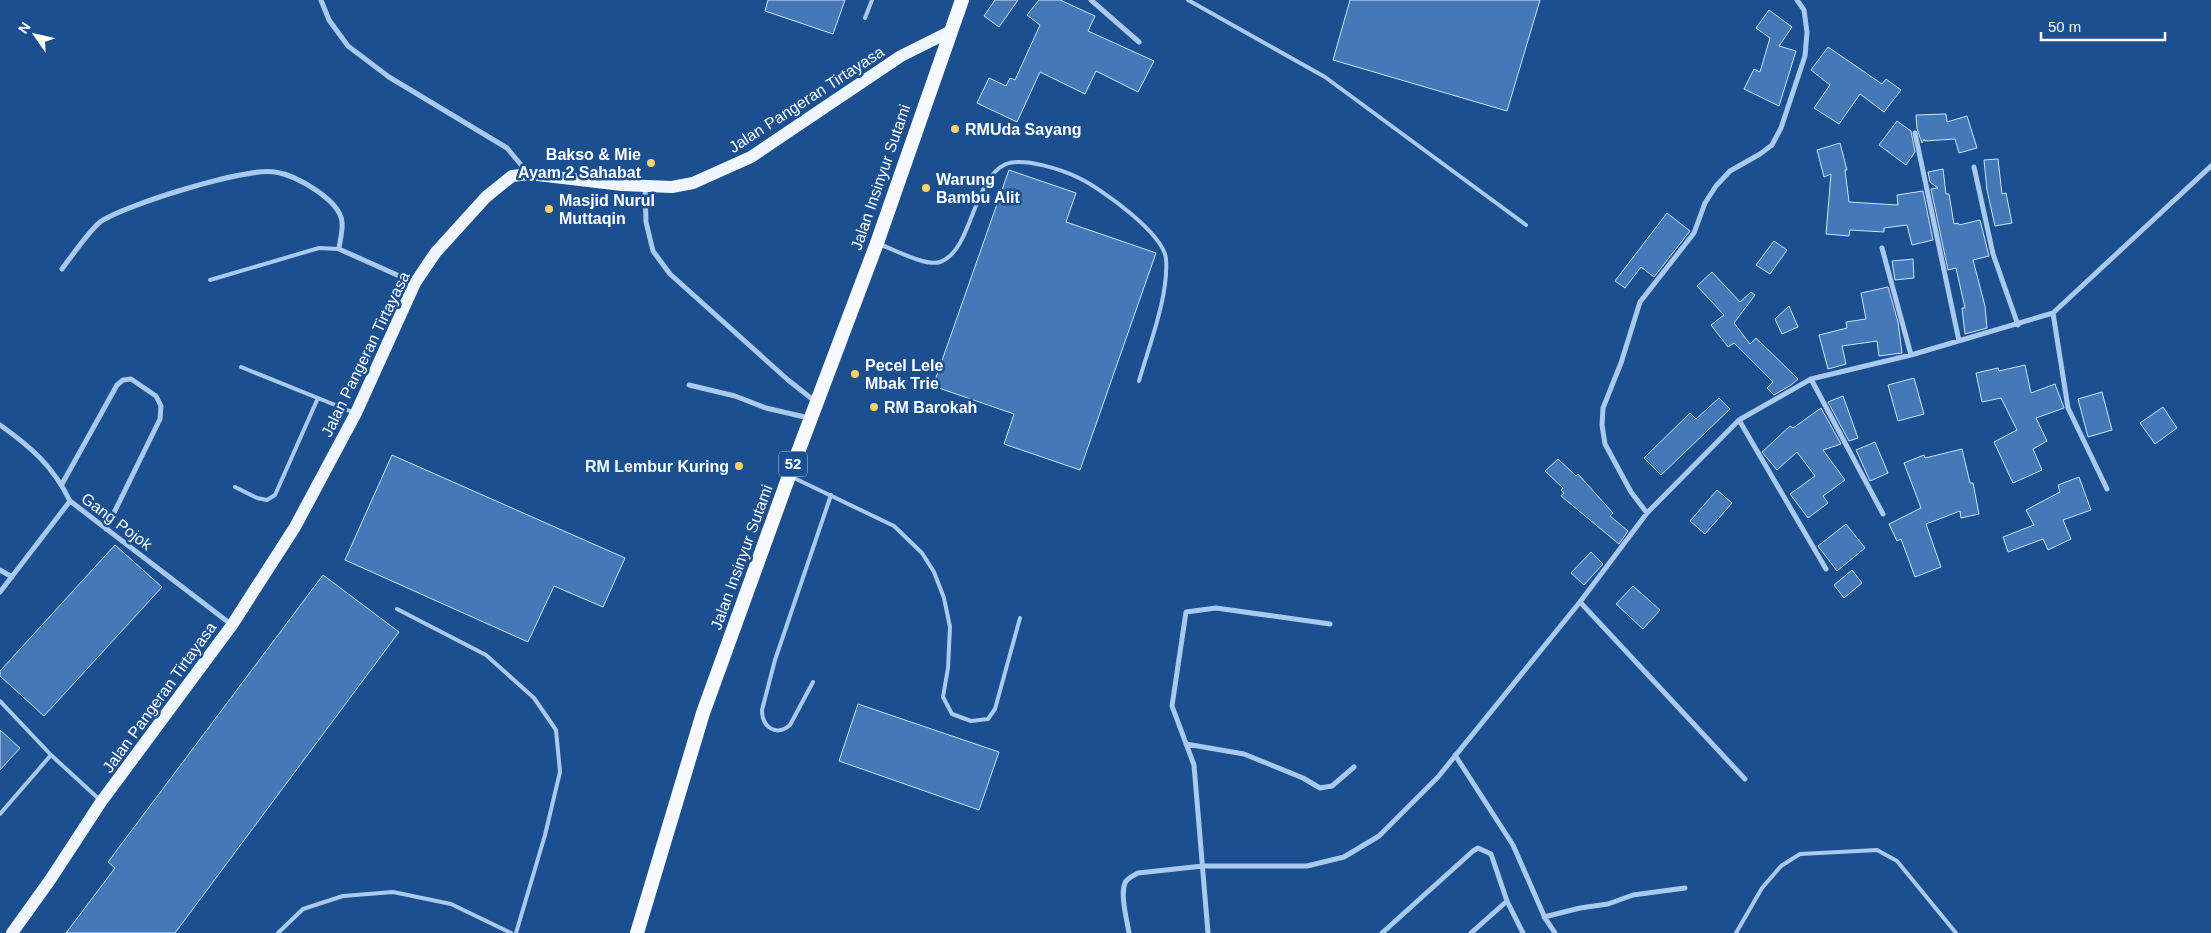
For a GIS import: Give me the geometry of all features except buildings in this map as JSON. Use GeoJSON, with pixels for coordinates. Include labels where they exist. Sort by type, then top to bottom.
{"type":"FeatureCollection","features":[{"type":"Feature","properties":{"kind":"highway","name":"Jalan Insinyur Sutami"},"geometry":{"type":"LineString","coordinates":[[637,933],[703,713],[810,418],[877,242],[949,32],[962,0]]}},
{"type":"Feature","properties":{"kind":"main road","name":"Jalan Pangeran Tirtayasa"},"geometry":{"type":"LineString","coordinates":[[12,933],[102,802],[232,625],[296,527],[356,413],[415,284],[436,252],[486,197],[512,176],[529,174],[645,186],[672,187],[693,183],[751,157],[901,56],[949,32]]}},
{"type":"Feature","properties":{"kind":"street"},"geometry":{"type":"LineString","coordinates":[[321,0],[329,20],[348,46],[389,77],[507,148],[529,174]]}},
{"type":"Feature","properties":{"kind":"street"},"geometry":{"type":"LineString","coordinates":[[1091,0],[1140,42]]}},
{"type":"Feature","properties":{"kind":"street"},"geometry":{"type":"LineString","coordinates":[[1648,513],[1631,492],[1605,444],[1602,425],[1603,408],[1621,363],[1640,302],[1694,233],[1705,202],[1716,186],[1730,171],[1760,154],[1772,144],[1781,128],[1805,56],[1807,32],[1804,10],[1797,0]]}},
{"type":"Feature","properties":{"kind":"street"},"geometry":{"type":"LineString","coordinates":[[1915,133],[1959,341]]}},
{"type":"Feature","properties":{"kind":"street"},"geometry":{"type":"LineString","coordinates":[[1129,933],[1124,906],[1125,884],[1130,877],[1138,873],[1203,866],[1307,866],[1344,857],[1379,836],[1438,777],[1580,602],[1648,513],[1739,420],[1811,380],[1911,355],[2018,325],[2053,313],[2211,166]]}},
{"type":"Feature","properties":{"kind":"street"},"geometry":{"type":"LineString","coordinates":[[1974,167],[1993,254],[2018,325]]}},
{"type":"Feature","properties":{"kind":"street"},"geometry":{"type":"LineString","coordinates":[[62,270],[100,223],[136,206],[229,176],[274,171],[296,179],[328,199],[338,209],[342,222],[339,249],[415,284]]}},
{"type":"Feature","properties":{"kind":"street"},"geometry":{"type":"LineString","coordinates":[[645,186],[646,222],[653,251],[670,274],[788,380],[816,402]]}},
{"type":"Feature","properties":{"kind":"street"},"geometry":{"type":"LineString","coordinates":[[1882,248],[1911,355]]}},
{"type":"Feature","properties":{"kind":"street"},"geometry":{"type":"LineString","coordinates":[[2053,313],[2068,408],[2108,489]]}},
{"type":"Feature","properties":{"kind":"street"},"geometry":{"type":"LineString","coordinates":[[62,484],[117,385],[123,380],[131,379],[156,396],[161,406],[160,419],[106,529]]}},
{"type":"Feature","properties":{"kind":"street"},"geometry":{"type":"LineString","coordinates":[[1811,380],[1883,514]]}},
{"type":"Feature","properties":{"kind":"street"},"geometry":{"type":"LineString","coordinates":[[689,385],[735,396],[766,408],[810,418]]}},
{"type":"Feature","properties":{"kind":"street"},"geometry":{"type":"LineString","coordinates":[[1739,420],[1826,569]]}},
{"type":"Feature","properties":{"kind":"street","name":"Gang Pojok"},"geometry":{"type":"LineString","coordinates":[[0,425],[20,439],[45,461],[62,484],[70,501],[232,625]]}},
{"type":"Feature","properties":{"kind":"street"},"geometry":{"type":"LineString","coordinates":[[0,592],[70,501]]}},
{"type":"Feature","properties":{"kind":"street"},"geometry":{"type":"LineString","coordinates":[[0,570],[12,577]]}},
{"type":"Feature","properties":{"kind":"street"},"geometry":{"type":"LineString","coordinates":[[1580,602],[1745,779]]}},
{"type":"Feature","properties":{"kind":"street"},"geometry":{"type":"LineString","coordinates":[[1208,933],[1194,765],[1172,706],[1186,612],[1216,608],[1330,624]]}},
{"type":"Feature","properties":{"kind":"street"},"geometry":{"type":"LineString","coordinates":[[1186,744],[1244,754],[1303,778],[1320,788],[1332,786],[1354,767]]}},
{"type":"Feature","properties":{"kind":"street"},"geometry":{"type":"LineString","coordinates":[[1455,755],[1512,846],[1544,917],[1555,933]]}},
{"type":"Feature","properties":{"kind":"street"},"geometry":{"type":"LineString","coordinates":[[1382,933],[1478,848],[1491,854],[1506,901],[1523,933]]}},
{"type":"Feature","properties":{"kind":"street"},"geometry":{"type":"LineString","coordinates":[[1544,917],[1580,908],[1608,904],[1633,895],[1685,888]]}},
{"type":"Feature","properties":{"kind":"street"},"geometry":{"type":"LineString","coordinates":[[1471,933],[1506,901]]}},
{"type":"Feature","properties":{"kind":"lane"},"geometry":{"type":"LineString","coordinates":[[865,18],[872,0]]}},
{"type":"Feature","properties":{"kind":"lane"},"geometry":{"type":"LineString","coordinates":[[1188,0],[1325,77],[1526,225]]}},
{"type":"Feature","properties":{"kind":"lane"},"geometry":{"type":"LineString","coordinates":[[877,242],[922,261],[938,263],[950,257],[961,241],[979,196],[993,176],[1006,164],[1021,162],[1045,166],[1080,178],[1136,217],[1156,240],[1166,258],[1164,291],[1139,381]]}},
{"type":"Feature","properties":{"kind":"lane"},"geometry":{"type":"LineString","coordinates":[[210,280],[319,248],[339,249]]}},
{"type":"Feature","properties":{"kind":"lane"},"geometry":{"type":"LineString","coordinates":[[241,367],[356,413]]}},
{"type":"Feature","properties":{"kind":"lane"},"geometry":{"type":"LineString","coordinates":[[235,487],[257,498],[267,500],[275,494],[318,398]]}},
{"type":"Feature","properties":{"kind":"lane"},"geometry":{"type":"LineString","coordinates":[[789,476],[894,526],[922,553],[934,572],[944,598],[950,627],[948,668],[943,697],[952,714],[971,721],[988,719],[995,709],[1020,618]]}},
{"type":"Feature","properties":{"kind":"lane"},"geometry":{"type":"LineString","coordinates":[[812,682],[790,725],[785,730],[771,729],[762,718],[762,710],[776,660],[831,495]]}},
{"type":"Feature","properties":{"kind":"lane"},"geometry":{"type":"LineString","coordinates":[[397,609],[486,655],[534,698],[556,730],[560,772],[545,835],[516,933]]}},
{"type":"Feature","properties":{"kind":"lane"},"geometry":{"type":"LineString","coordinates":[[0,701],[51,755],[102,802]]}},
{"type":"Feature","properties":{"kind":"lane"},"geometry":{"type":"LineString","coordinates":[[0,814],[51,755]]}},
{"type":"Feature","properties":{"kind":"lane"},"geometry":{"type":"LineString","coordinates":[[1736,933],[1762,888],[1781,866],[1800,854],[1877,850],[1897,861],[1956,933]]}},
{"type":"Feature","properties":{"kind":"lane"},"geometry":{"type":"LineString","coordinates":[[278,933],[302,909],[343,896],[393,892],[452,904],[511,933]]}},
{"type":"Feature","properties":{"kind":"place","name":"RMUda Sayang"},"geometry":{"type":"Point","coordinates":[955,129]}},
{"type":"Feature","properties":{"kind":"place","name":"Bakso & Mie Ayam 2 Sahabat"},"geometry":{"type":"Point","coordinates":[651,163]}},
{"type":"Feature","properties":{"kind":"place","name":"Warung Bambu Alit"},"geometry":{"type":"Point","coordinates":[926,188]}},
{"type":"Feature","properties":{"kind":"place","name":"Masjid Nurul Muttaqin"},"geometry":{"type":"Point","coordinates":[549,209]}},
{"type":"Feature","properties":{"kind":"place","name":"Pecel Lele Mbak Trie"},"geometry":{"type":"Point","coordinates":[855,374]}},
{"type":"Feature","properties":{"kind":"place","name":"RM Barokah"},"geometry":{"type":"Point","coordinates":[874,407]}},
{"type":"Feature","properties":{"kind":"place","name":"RM Lembur Kuring"},"geometry":{"type":"Point","coordinates":[739,466]}}]}
